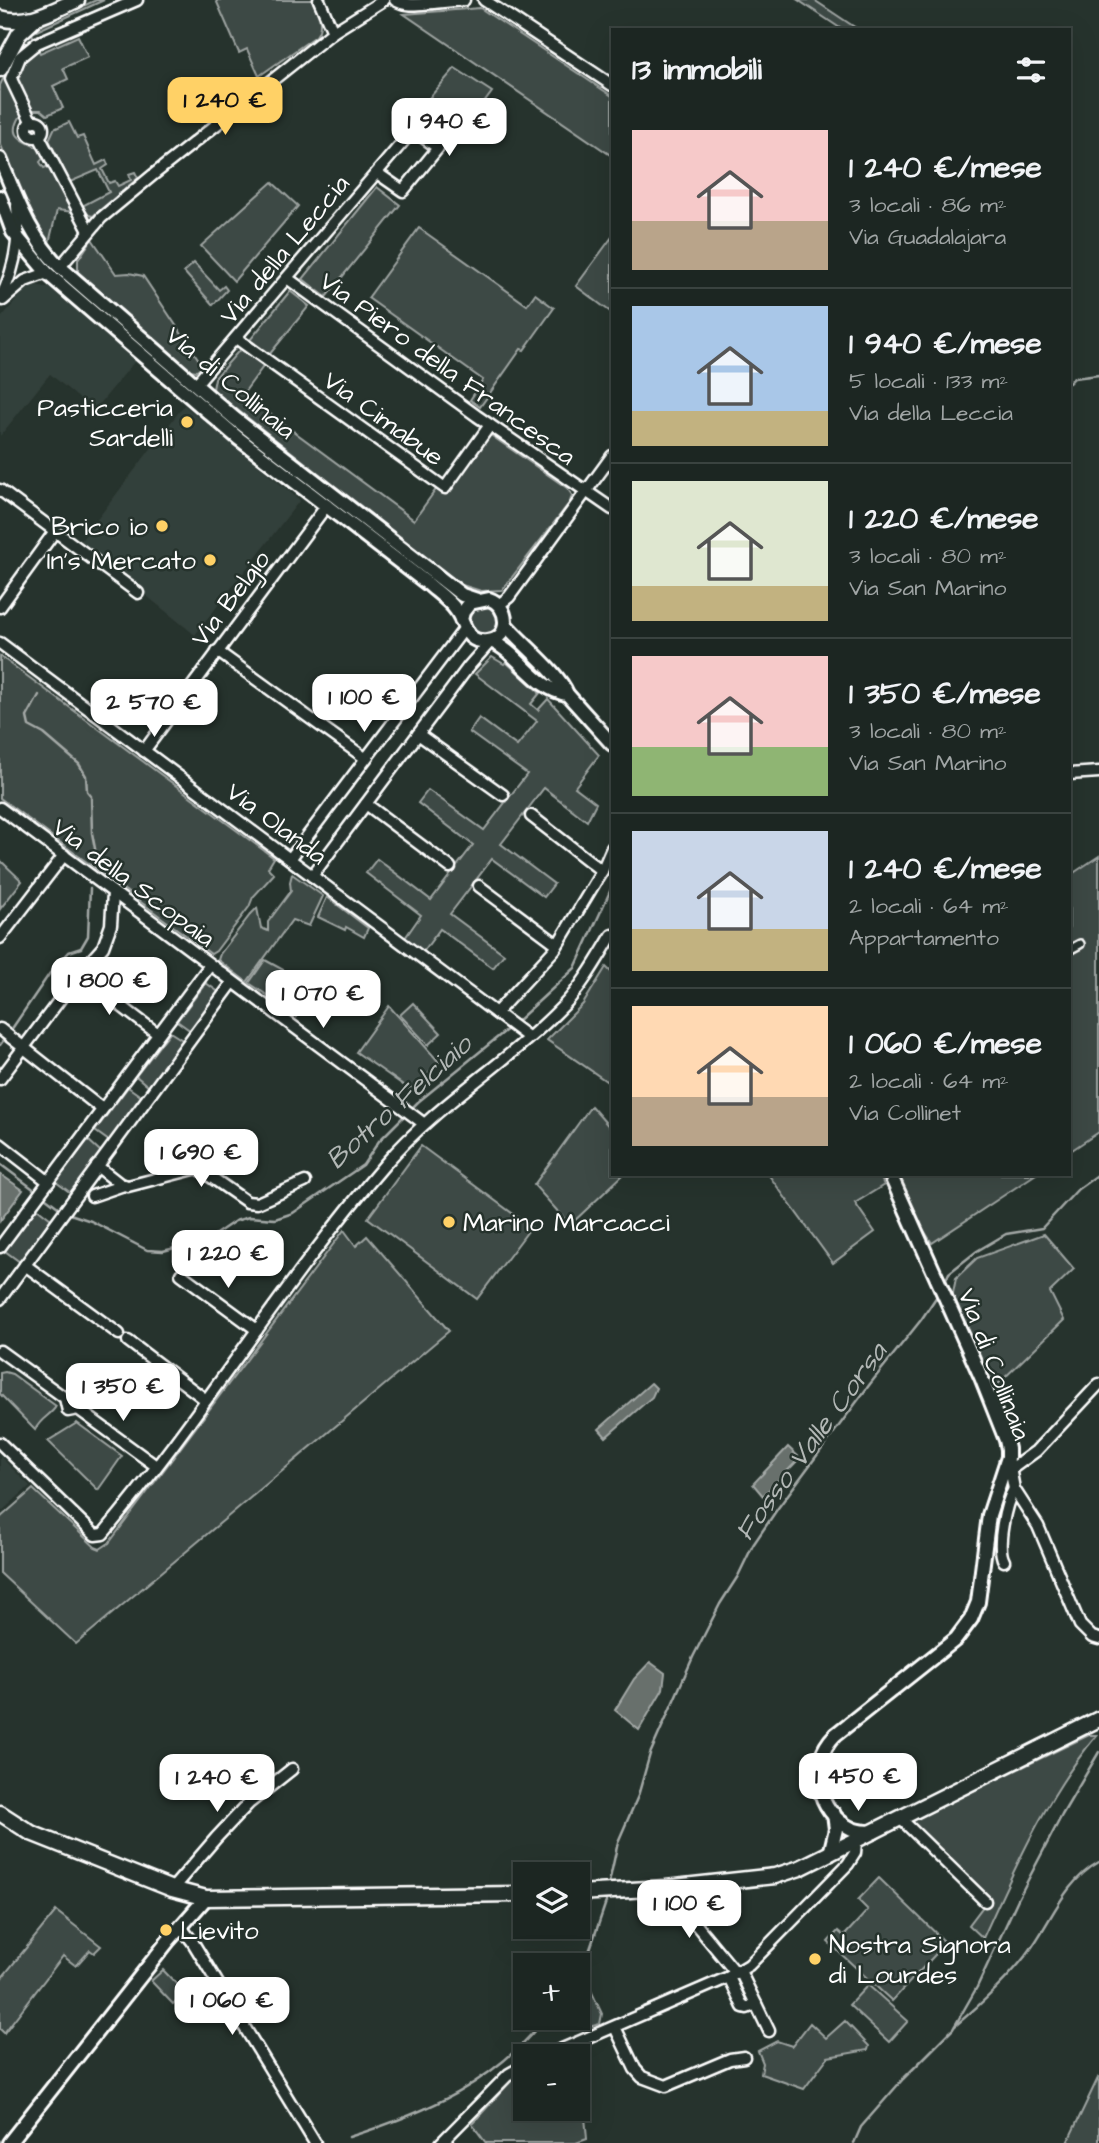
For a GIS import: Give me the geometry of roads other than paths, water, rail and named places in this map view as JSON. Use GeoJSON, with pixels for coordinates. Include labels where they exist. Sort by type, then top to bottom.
{"type":"FeatureCollection","features":[{"type":"Feature","properties":{"kind":"main road"},"geometry":{"type":"LineString","coordinates":[[0,18],[17,21],[37,18],[77,0]]}},
{"type":"Feature","properties":{"kind":"main road"},"geometry":{"type":"LineString","coordinates":[[0,69],[19,34],[37,18]]}},
{"type":"Feature","properties":{"kind":"main road"},"geometry":{"type":"LineString","coordinates":[[590,1892],[666,1888],[775,1876],[830,1854],[851,1839],[875,1832],[1099,1720]]}},
{"type":"Feature","properties":{"kind":"main road"},"geometry":{"type":"LineString","coordinates":[[0,1813],[31,1833],[172,1889],[205,1898],[513,1894]]}},
{"type":"Feature","properties":{"kind":"street"},"geometry":{"type":"LineString","coordinates":[[89,231],[39,136],[34,137],[27,133],[27,125],[31,121],[11,79],[20,57],[37,43],[137,0]]}},
{"type":"Feature","properties":{"kind":"street"},"geometry":{"type":"LineString","coordinates":[[319,0],[333,32]]}},
{"type":"Feature","properties":{"kind":"street"},"geometry":{"type":"LineString","coordinates":[[60,267],[89,231],[153,175],[333,32],[384,0]]}},
{"type":"Feature","properties":{"kind":"street"},"geometry":{"type":"LineString","coordinates":[[395,0],[415,5],[464,0]]}},
{"type":"Feature","properties":{"kind":"street"},"geometry":{"type":"LineString","coordinates":[[484,0],[611,84]]}},
{"type":"Feature","properties":{"kind":"street","name":"Via della Leccia"},"geometry":{"type":"LineString","coordinates":[[197,384],[287,278],[377,173],[414,130],[438,148],[403,191],[377,173]]}},
{"type":"Feature","properties":{"kind":"street","name":"Via di Collinaia"},"geometry":{"type":"LineString","coordinates":[[0,159],[16,198],[40,243],[60,267],[243,425],[435,575],[462,595],[477,600]]}},
{"type":"Feature","properties":{"kind":"street","name":"Via di Collinaia"},"geometry":{"type":"LineString","coordinates":[[0,197],[9,225],[17,238],[47,273],[222,424],[428,584],[457,611],[463,625]]}},
{"type":"Feature","properties":{"kind":"street"},"geometry":{"type":"LineString","coordinates":[[0,301],[12,273],[17,238],[16,198]]}},
{"type":"Feature","properties":{"kind":"street"},"geometry":{"type":"LineString","coordinates":[[0,301],[23,283],[47,273]]}},
{"type":"Feature","properties":{"kind":"street","name":"Via Piero della Francesca"},"geometry":{"type":"LineString","coordinates":[[287,278],[490,425],[611,508]]}},
{"type":"Feature","properties":{"kind":"street","name":"Via Cimabue"},"geometry":{"type":"LineString","coordinates":[[236,338],[445,488],[490,425]]}},
{"type":"Feature","properties":{"kind":"street"},"geometry":{"type":"LineString","coordinates":[[500,604],[509,597],[611,457]]}},
{"type":"Feature","properties":{"kind":"street"},"geometry":{"type":"LineString","coordinates":[[0,490],[138,593]]}},
{"type":"Feature","properties":{"kind":"street","name":"Via Belgio"},"geometry":{"type":"LineString","coordinates":[[144,751],[327,505]]}},
{"type":"Feature","properties":{"kind":"street"},"geometry":{"type":"LineString","coordinates":[[0,607],[55,531]]}},
{"type":"Feature","properties":{"kind":"street"},"geometry":{"type":"LineString","coordinates":[[289,859],[463,625],[465,608],[477,600],[489,599],[500,604],[504,611],[505,624],[501,634],[491,641],[469,666],[313,876]]}},
{"type":"Feature","properties":{"kind":"street"},"geometry":{"type":"LineString","coordinates":[[505,624],[563,684],[566,694],[611,743]]}},
{"type":"Feature","properties":{"kind":"street"},"geometry":{"type":"LineString","coordinates":[[463,625],[473,639],[491,641],[511,652],[553,692],[566,694]]}},
{"type":"Feature","properties":{"kind":"street","name":"Via Olanda"},"geometry":{"type":"LineString","coordinates":[[0,643],[528,1037]]}},
{"type":"Feature","properties":{"kind":"street"},"geometry":{"type":"LineString","coordinates":[[218,651],[365,758]]}},
{"type":"Feature","properties":{"kind":"street"},"geometry":{"type":"LineString","coordinates":[[418,734],[503,795]]}},
{"type":"Feature","properties":{"kind":"street"},"geometry":{"type":"LineString","coordinates":[[1071,774],[1099,772]]}},
{"type":"Feature","properties":{"kind":"street"},"geometry":{"type":"LineString","coordinates":[[366,804],[450,867]]}},
{"type":"Feature","properties":{"kind":"street","name":"Via della Scopaia"},"geometry":{"type":"LineString","coordinates":[[0,808],[423,1123]]}},
{"type":"Feature","properties":{"kind":"street"},"geometry":{"type":"LineString","coordinates":[[531,816],[602,871]]}},
{"type":"Feature","properties":{"kind":"street"},"geometry":{"type":"LineString","coordinates":[[498,1014],[557,944],[602,871],[611,850]]}},
{"type":"Feature","properties":{"kind":"street"},"geometry":{"type":"LineString","coordinates":[[0,938],[64,855]]}},
{"type":"Feature","properties":{"kind":"street"},"geometry":{"type":"LineString","coordinates":[[479,886],[557,944]]}},
{"type":"Feature","properties":{"kind":"street"},"geometry":{"type":"LineString","coordinates":[[0,1079],[20,1046],[96,957],[108,937],[113,893]]}},
{"type":"Feature","properties":{"kind":"street"},"geometry":{"type":"LineString","coordinates":[[0,1443],[97,1536],[103,1534],[346,1210],[423,1123],[528,1037],[572,996],[611,937]]}},
{"type":"Feature","properties":{"kind":"street"},"geometry":{"type":"LineString","coordinates":[[1071,949],[1080,944]]}},
{"type":"Feature","properties":{"kind":"street"},"geometry":{"type":"LineString","coordinates":[[0,1247],[211,965]]}},
{"type":"Feature","properties":{"kind":"street"},"geometry":{"type":"LineString","coordinates":[[79,974],[158,1034]]}},
{"type":"Feature","properties":{"kind":"street"},"geometry":{"type":"LineString","coordinates":[[0,1299],[233,982]]}},
{"type":"Feature","properties":{"kind":"street"},"geometry":{"type":"LineString","coordinates":[[0,1029],[102,1110]]}},
{"type":"Feature","properties":{"kind":"street"},"geometry":{"type":"LineString","coordinates":[[0,1144],[43,1190]]}},
{"type":"Feature","properties":{"kind":"street"},"geometry":{"type":"LineString","coordinates":[[97,1166],[124,1185]]}},
{"type":"Feature","properties":{"kind":"street"},"geometry":{"type":"LineString","coordinates":[[92,1196],[124,1185],[133,1186],[198,1168],[240,1199],[257,1203],[305,1182]]}},
{"type":"Feature","properties":{"kind":"street","name":"Via di Collinaia"},"geometry":{"type":"LineString","coordinates":[[891,1176],[997,1416],[1006,1440],[1014,1489],[1038,1526],[1080,1625],[1092,1637],[1099,1639]]}},
{"type":"Feature","properties":{"kind":"street"},"geometry":{"type":"LineString","coordinates":[[25,1265],[119,1334]]}},
{"type":"Feature","properties":{"kind":"street"},"geometry":{"type":"LineString","coordinates":[[181,1275],[257,1330]]}},
{"type":"Feature","properties":{"kind":"street"},"geometry":{"type":"LineString","coordinates":[[128,1341],[206,1400]]}},
{"type":"Feature","properties":{"kind":"street"},"geometry":{"type":"LineString","coordinates":[[0,1351],[65,1398],[68,1411],[78,1409],[156,1466]]}},
{"type":"Feature","properties":{"kind":"street"},"geometry":{"type":"LineString","coordinates":[[1010,1470],[1036,1451],[1099,1384]]}},
{"type":"Feature","properties":{"kind":"street"},"geometry":{"type":"LineString","coordinates":[[575,2044],[735,1973],[773,1941],[848,1864],[855,1853],[851,1839],[823,1797],[817,1778],[819,1761],[825,1747],[835,1735],[956,1639],[971,1619],[980,1595],[989,1515],[1008,1457]]}},
{"type":"Feature","properties":{"kind":"street"},"geometry":{"type":"LineString","coordinates":[[1004,1561],[1001,1544],[1007,1503],[1014,1489]]}},
{"type":"Feature","properties":{"kind":"street"},"geometry":{"type":"LineString","coordinates":[[172,1889],[249,1803],[292,1769]]}},
{"type":"Feature","properties":{"kind":"street"},"geometry":{"type":"LineString","coordinates":[[830,1854],[835,1818]]}},
{"type":"Feature","properties":{"kind":"street"},"geometry":{"type":"LineString","coordinates":[[901,1819],[985,1901]]}},
{"type":"Feature","properties":{"kind":"street"},"geometry":{"type":"LineString","coordinates":[[666,1888],[735,1973],[743,2007],[756,2004],[769,2031]]}},
{"type":"Feature","properties":{"kind":"street"},"geometry":{"type":"LineString","coordinates":[[9,2143],[205,1898]]}},
{"type":"Feature","properties":{"kind":"street"},"geometry":{"type":"LineString","coordinates":[[181,1927],[314,2143]]}},
{"type":"Feature","properties":{"kind":"street"},"geometry":{"type":"LineString","coordinates":[[615,2027],[635,2069],[642,2077],[666,2086],[730,2059],[744,2057]]}},
{"type":"Feature","properties":{"kind":"street"},"geometry":{"type":"LineString","coordinates":[[440,2143],[513,2072]]}},
{"type":"Feature","properties":{"kind":"waterway","name":"Botro Felciaio"},"geometry":{"type":"LineString","coordinates":[[1071,381],[1074,378],[1099,375]]}},
{"type":"Feature","properties":{"kind":"waterway"},"geometry":{"type":"LineString","coordinates":[[39,695],[27,717],[29,726],[44,734],[79,764],[86,776],[87,791],[91,796],[92,833],[97,859],[95,869]]}},
{"type":"Feature","properties":{"kind":"waterway"},"geometry":{"type":"LineString","coordinates":[[9,1033],[50,973],[69,952],[81,948],[88,936],[90,888]]}},
{"type":"Feature","properties":{"kind":"waterway","name":"Botro Felciaio"},"geometry":{"type":"LineString","coordinates":[[514,1024],[575,968],[611,889]]}},
{"type":"Feature","properties":{"kind":"waterway","name":"Botro Felciaio"},"geometry":{"type":"LineString","coordinates":[[67,1213],[91,1221],[147,1250],[163,1251],[207,1240],[235,1221],[249,1217],[275,1219],[293,1213],[363,1165],[379,1141],[418,1102],[509,1028]]}},
{"type":"Feature","properties":{"kind":"waterway"},"geometry":{"type":"LineString","coordinates":[[0,1045],[5,1038]]}},
{"type":"Feature","properties":{"kind":"waterway","name":"Botro Felciaio"},"geometry":{"type":"LineString","coordinates":[[0,1164],[36,1191]]}},
{"type":"Feature","properties":{"kind":"waterway","name":"Fosso Valle Corsa"},"geometry":{"type":"LineString","coordinates":[[944,1284],[949,1273],[977,1251],[1006,1234],[1042,1228],[1078,1189],[1099,1174]]}},
{"type":"Feature","properties":{"kind":"waterway","name":"Botro Felciaio"},"geometry":{"type":"LineString","coordinates":[[42,1195],[62,1210]]}},
{"type":"Feature","properties":{"kind":"waterway","name":"Fosso Valle Corsa"},"geometry":{"type":"LineString","coordinates":[[609,1883],[618,1842],[638,1796],[650,1754],[720,1604],[753,1545],[778,1508],[939,1293]]}},
{"type":"Feature","properties":{"kind":"waterway"},"geometry":{"type":"LineString","coordinates":[[854,2143],[861,2127],[903,2079],[953,2029],[977,1987],[1018,1899],[1062,1815],[1099,1752]]}},
{"type":"Feature","properties":{"kind":"waterway"},"geometry":{"type":"LineString","coordinates":[[955,2026],[1011,1973],[1036,1942],[1058,1904],[1076,1880],[1099,1862]]}},
{"type":"Feature","properties":{"kind":"waterway","name":"Fosso Valle Corsa"},"geometry":{"type":"LineString","coordinates":[[589,1953],[606,1902]]}},
{"type":"Feature","properties":{"kind":"waterway","name":"Fosso Valle Corsa"},"geometry":{"type":"LineString","coordinates":[[349,2137],[405,2117],[457,2093],[504,2061],[535,2030]]}},
{"type":"Feature","properties":{"kind":"place","name":"Pasticceria Sardelli"},"geometry":{"type":"Point","coordinates":[187,422]}},
{"type":"Feature","properties":{"kind":"place","name":"Brico io"},"geometry":{"type":"Point","coordinates":[162,526]}},
{"type":"Feature","properties":{"kind":"place","name":"In's Mercato"},"geometry":{"type":"Point","coordinates":[210,560]}},
{"type":"Feature","properties":{"kind":"place","name":"Marino Marcacci"},"geometry":{"type":"Point","coordinates":[449,1222]}},
{"type":"Feature","properties":{"kind":"place","name":"Lievito"},"geometry":{"type":"Point","coordinates":[166,1930]}},
{"type":"Feature","properties":{"kind":"place","name":"Nostra Signora di Lourdes"},"geometry":{"type":"Point","coordinates":[815,1959]}}]}
